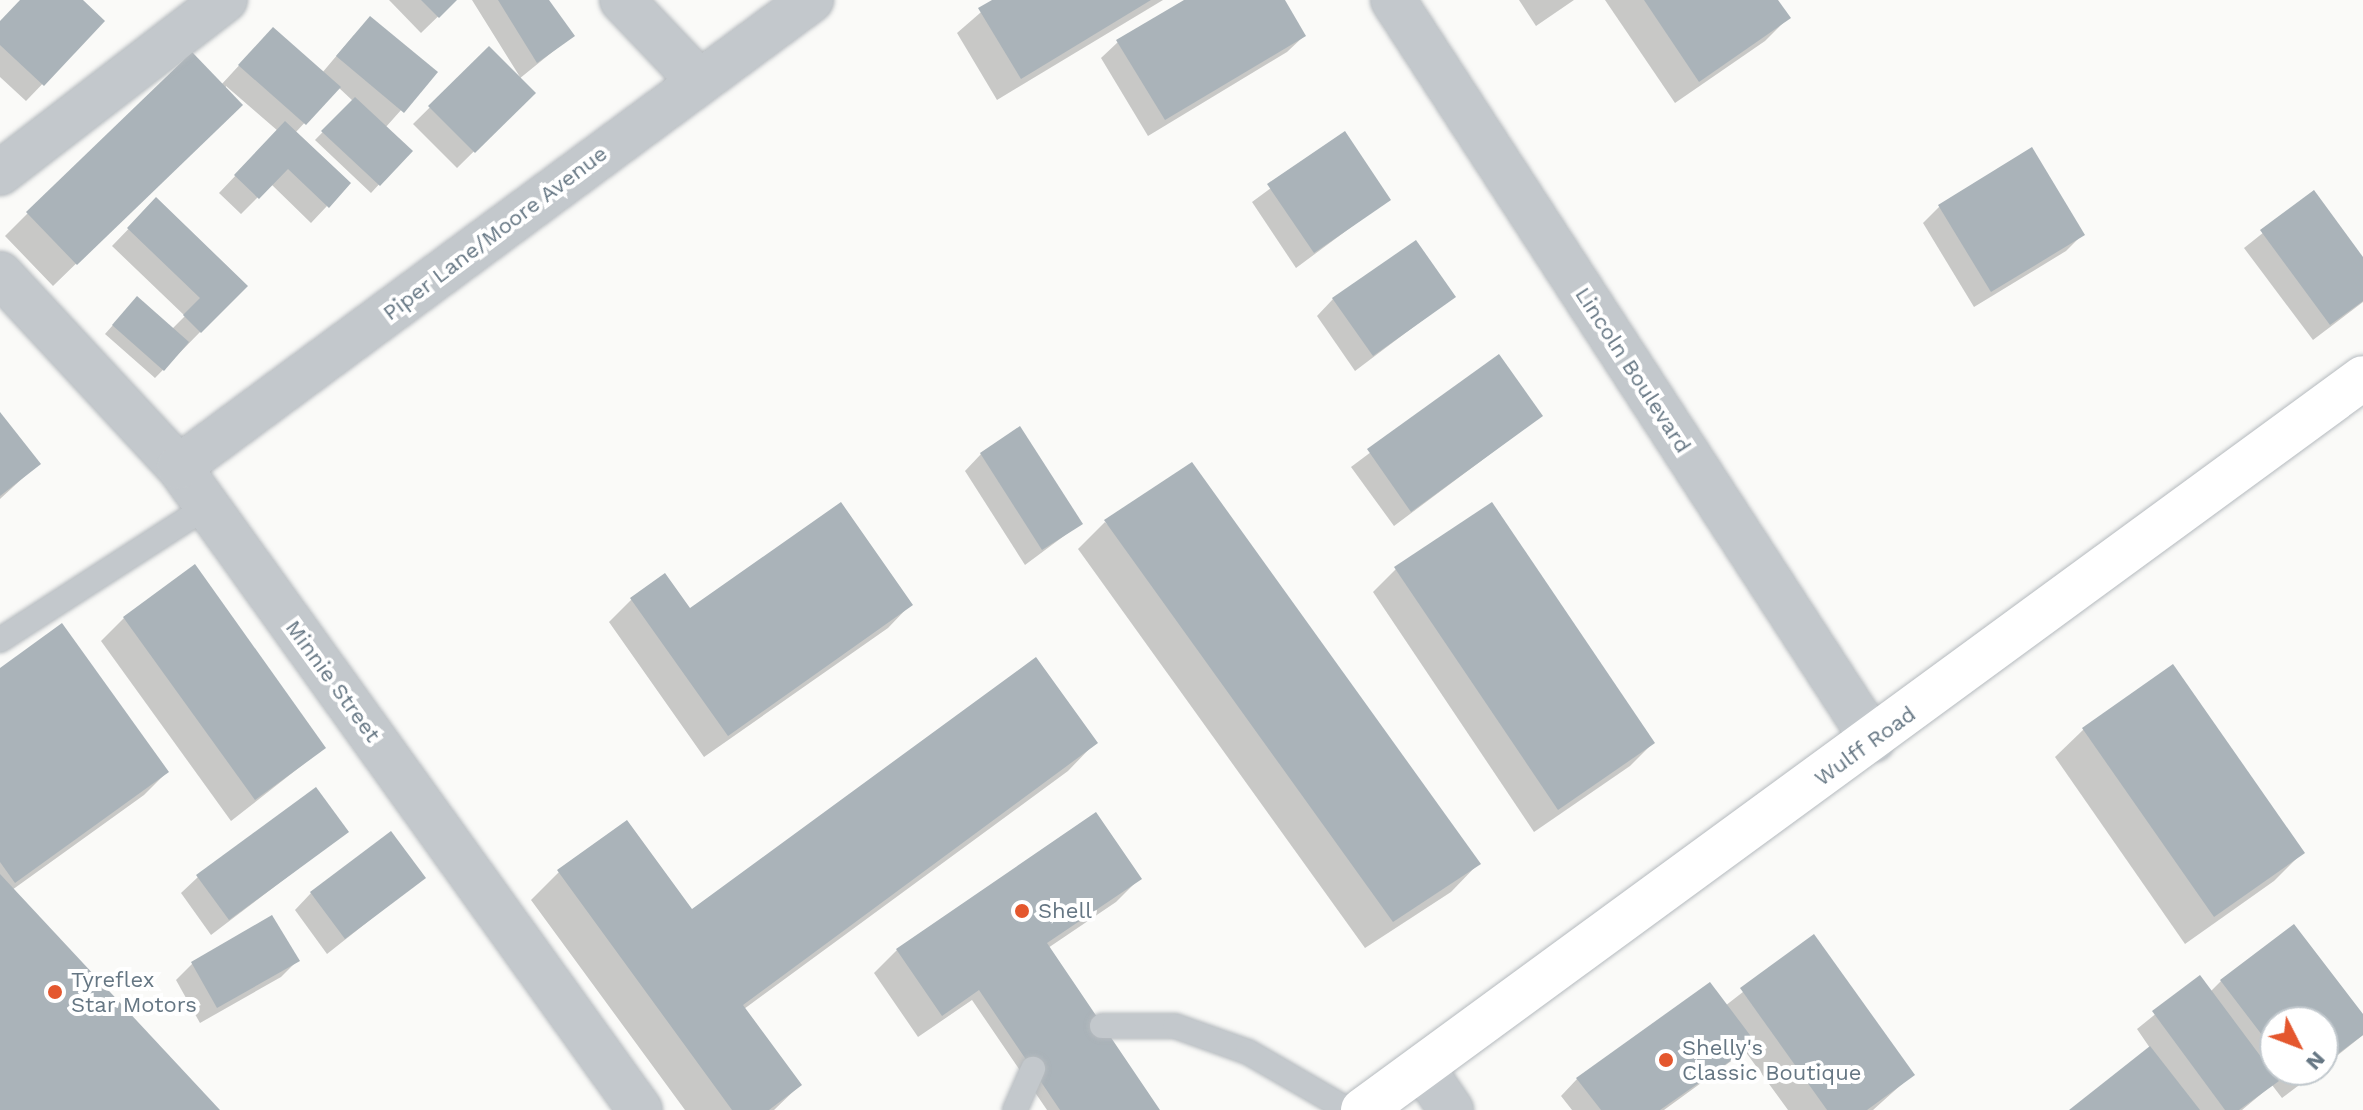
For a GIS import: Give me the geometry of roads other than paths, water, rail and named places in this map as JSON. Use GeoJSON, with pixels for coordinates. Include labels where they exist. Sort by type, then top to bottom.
{"type":"FeatureCollection","features":[{"type":"Feature","properties":{"kind":"main road","name":"Wulff Road"},"geometry":{"type":"LineString","coordinates":[[1363,1110],[2358,393]]}},
{"type":"Feature","properties":{"kind":"street"},"geometry":{"type":"LineString","coordinates":[[0,173],[225,0]]}},
{"type":"Feature","properties":{"kind":"street"},"geometry":{"type":"LineString","coordinates":[[622,0],[699,81]]}},
{"type":"Feature","properties":{"kind":"street","name":"Piper Lane/Moore Avenue"},"geometry":{"type":"LineString","coordinates":[[179,467],[811,0]]}},
{"type":"Feature","properties":{"kind":"street","name":"Lincoln Boulevard"},"geometry":{"type":"LineString","coordinates":[[1393,0],[1873,740]]}},
{"type":"Feature","properties":{"kind":"street","name":"Minnie Street"},"geometry":{"type":"LineString","coordinates":[[0,274],[179,467],[640,1110]]}},
{"type":"Feature","properties":{"kind":"street"},"geometry":{"type":"LineString","coordinates":[[1422,1067],[1451,1110]]}},
{"type":"Feature","properties":{"kind":"lane"},"geometry":{"type":"LineString","coordinates":[[0,640],[208,506]]}},
{"type":"Feature","properties":{"kind":"lane"},"geometry":{"type":"LineString","coordinates":[[1102,1026],[1175,1026],[1248,1052],[1348,1110]]}},
{"type":"Feature","properties":{"kind":"lane"},"geometry":{"type":"LineString","coordinates":[[1015,1110],[1033,1069]]}},
{"type":"Feature","properties":{"kind":"place","name":"Shell"},"geometry":{"type":"Point","coordinates":[1022,911]}},
{"type":"Feature","properties":{"kind":"place","name":"Tyreflex Star Motors"},"geometry":{"type":"Point","coordinates":[55,992]}},
{"type":"Feature","properties":{"kind":"place","name":"Shelly's Classic Boutique"},"geometry":{"type":"Point","coordinates":[1666,1060]}}]}
